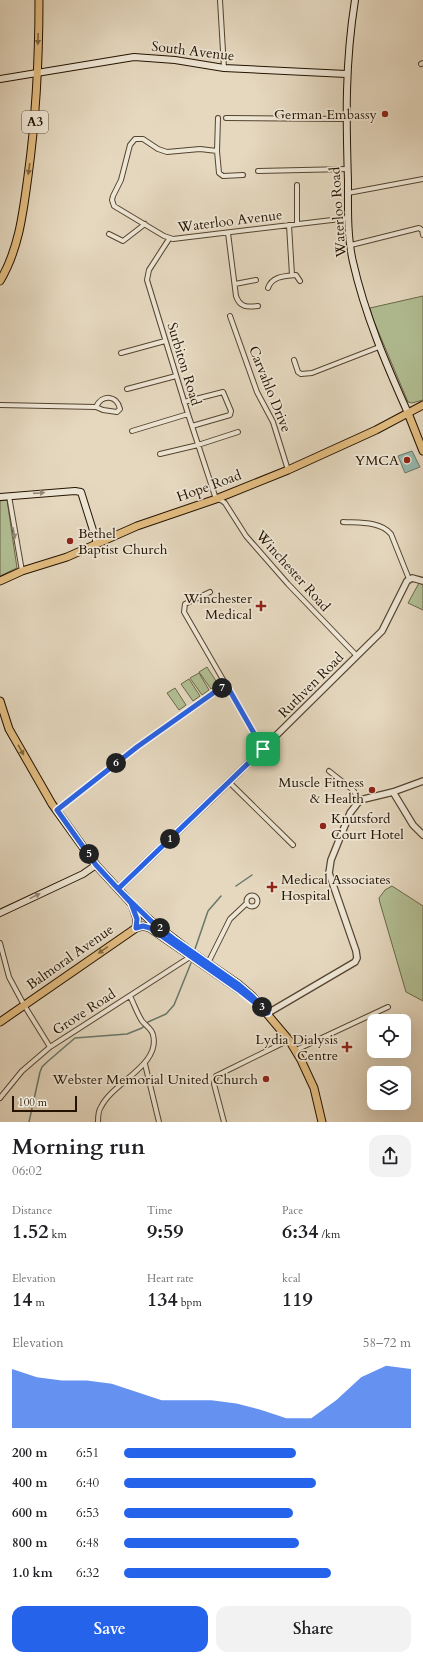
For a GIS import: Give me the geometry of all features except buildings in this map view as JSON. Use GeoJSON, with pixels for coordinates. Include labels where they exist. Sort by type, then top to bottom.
{"type":"FeatureCollection","features":[{"type":"Feature","properties":{"kind":"main road","name":"A3"},"geometry":{"type":"LineString","coordinates":[[0,281],[8,267],[17,243],[35,127],[39,0]]}},
{"type":"Feature","properties":{"kind":"main road","name":"Waterloo Road"},"geometry":{"type":"LineString","coordinates":[[355,0],[349,36],[345,119],[349,218],[353,261],[363,299],[380,347],[408,413]]}},
{"type":"Feature","properties":{"kind":"main road","name":"South Avenue"},"geometry":{"type":"LineString","coordinates":[[0,79],[134,57],[175,60],[224,68],[346,74]]}},
{"type":"Feature","properties":{"kind":"main road","name":"Hope Road"},"geometry":{"type":"LineString","coordinates":[[0,581],[22,571],[56,561],[148,522],[216,499],[288,470],[376,430],[423,405]]}},
{"type":"Feature","properties":{"kind":"main road"},"geometry":{"type":"LineString","coordinates":[[408,413],[423,451]]}},
{"type":"Feature","properties":{"kind":"main road"},"geometry":{"type":"LineString","coordinates":[[0,497],[75,491],[81,492],[97,543]]}},
{"type":"Feature","properties":{"kind":"main road"},"geometry":{"type":"LineString","coordinates":[[0,701],[9,729],[52,804],[96,865],[131,903],[174,939],[238,984],[252,996],[268,1013],[289,1040],[296,1050],[314,1088],[322,1122]]}},
{"type":"Feature","properties":{"kind":"main road"},"geometry":{"type":"LineString","coordinates":[[0,913],[83,874],[96,865]]}},
{"type":"Feature","properties":{"kind":"main road"},"geometry":{"type":"LineString","coordinates":[[131,903],[137,919],[136,928],[143,926],[150,928],[240,991],[268,1013]]}},
{"type":"Feature","properties":{"kind":"main road","name":"Balmoral Avenue"},"geometry":{"type":"LineString","coordinates":[[0,1022],[136,928]]}},
{"type":"Feature","properties":{"kind":"street"},"geometry":{"type":"LineString","coordinates":[[220,0],[224,68]]}},
{"type":"Feature","properties":{"kind":"street"},"geometry":{"type":"LineString","coordinates":[[218,118],[217,151],[220,174],[243,176]]}},
{"type":"Feature","properties":{"kind":"street"},"geometry":{"type":"LineString","coordinates":[[226,118],[345,119]]}},
{"type":"Feature","properties":{"kind":"street","name":"Waterloo Avenue"},"geometry":{"type":"LineString","coordinates":[[217,151],[200,150],[167,152],[158,149],[143,139],[135,139],[132,142],[126,158],[119,186],[113,196],[112,204],[169,239],[349,218]]}},
{"type":"Feature","properties":{"kind":"street"},"geometry":{"type":"LineString","coordinates":[[258,171],[347,169]]}},
{"type":"Feature","properties":{"kind":"street"},"geometry":{"type":"LineString","coordinates":[[348,193],[423,179]]}},
{"type":"Feature","properties":{"kind":"street"},"geometry":{"type":"LineString","coordinates":[[297,185],[297,224]]}},
{"type":"Feature","properties":{"kind":"street"},"geometry":{"type":"LineString","coordinates":[[109,234],[123,241],[145,224]]}},
{"type":"Feature","properties":{"kind":"street"},"geometry":{"type":"LineString","coordinates":[[289,225],[292,276]]}},
{"type":"Feature","properties":{"kind":"street"},"geometry":{"type":"LineString","coordinates":[[351,245],[419,228],[422,230],[423,236]]}},
{"type":"Feature","properties":{"kind":"street"},"geometry":{"type":"LineString","coordinates":[[228,233],[238,302],[246,307],[258,306]]}},
{"type":"Feature","properties":{"kind":"street","name":"Surbiton Road"},"geometry":{"type":"LineString","coordinates":[[169,239],[149,270],[148,280],[184,402],[216,499]]}},
{"type":"Feature","properties":{"kind":"street"},"geometry":{"type":"LineString","coordinates":[[268,288],[271,281],[275,279],[298,276],[300,281]]}},
{"type":"Feature","properties":{"kind":"street"},"geometry":{"type":"LineString","coordinates":[[235,284],[256,280]]}},
{"type":"Feature","properties":{"kind":"street","name":"Carvahlo Drive"},"geometry":{"type":"LineString","coordinates":[[230,316],[257,392],[273,422],[288,470]]}},
{"type":"Feature","properties":{"kind":"street"},"geometry":{"type":"LineString","coordinates":[[121,353],[166,341]]}},
{"type":"Feature","properties":{"kind":"street"},"geometry":{"type":"LineString","coordinates":[[294,360],[298,372],[304,375],[380,347]]}},
{"type":"Feature","properties":{"kind":"street"},"geometry":{"type":"LineString","coordinates":[[127,389],[176,376]]}},
{"type":"Feature","properties":{"kind":"street"},"geometry":{"type":"LineString","coordinates":[[184,402],[222,392],[231,411],[230,415],[192,426]]}},
{"type":"Feature","properties":{"kind":"street"},"geometry":{"type":"LineString","coordinates":[[0,406],[96,407],[103,410],[118,412],[120,409],[119,404],[110,398],[104,398],[98,401],[96,407]]}},
{"type":"Feature","properties":{"kind":"street"},"geometry":{"type":"LineString","coordinates":[[132,431],[188,414]]}},
{"type":"Feature","properties":{"kind":"street"},"geometry":{"type":"LineString","coordinates":[[160,454],[198,445],[238,432]]}},
{"type":"Feature","properties":{"kind":"street"},"geometry":{"type":"LineString","coordinates":[[9,496],[22,571]]}},
{"type":"Feature","properties":{"kind":"street","name":"Winchester Road"},"geometry":{"type":"LineString","coordinates":[[216,499],[225,503],[250,540],[288,584],[357,656]]}},
{"type":"Feature","properties":{"kind":"street"},"geometry":{"type":"LineString","coordinates":[[344,522],[375,525],[387,529],[391,534],[409,579],[416,578],[423,581]]}},
{"type":"Feature","properties":{"kind":"street","name":"Ruthven Road"},"geometry":{"type":"LineString","coordinates":[[118,889],[263,749],[382,631],[409,579]]}},
{"type":"Feature","properties":{"kind":"street"},"geometry":{"type":"LineString","coordinates":[[210,592],[187,602],[184,609],[263,749]]}},
{"type":"Feature","properties":{"kind":"street"},"geometry":{"type":"LineString","coordinates":[[57,810],[137,747],[226,684]]}},
{"type":"Feature","properties":{"kind":"street"},"geometry":{"type":"LineString","coordinates":[[329,771],[353,790],[360,800]]}},
{"type":"Feature","properties":{"kind":"street"},"geometry":{"type":"LineString","coordinates":[[268,1013],[355,962],[357,958],[356,951],[329,873],[329,865],[350,813],[360,800],[393,792],[423,781]]}},
{"type":"Feature","properties":{"kind":"street"},"geometry":{"type":"LineString","coordinates":[[229,782],[293,845]]}},
{"type":"Feature","properties":{"kind":"street"},"geometry":{"type":"LineString","coordinates":[[393,792],[413,825],[423,836]]}},
{"type":"Feature","properties":{"kind":"street"},"geometry":{"type":"LineString","coordinates":[[208,963],[230,919],[247,903]]}},
{"type":"Feature","properties":{"kind":"street"},"geometry":{"type":"LineString","coordinates":[[0,943],[9,977],[24,1005],[50,1047]]}},
{"type":"Feature","properties":{"kind":"street","name":"Grove Road"},"geometry":{"type":"LineString","coordinates":[[0,1098],[22,1071],[50,1047],[190,957]]}},
{"type":"Feature","properties":{"kind":"street"},"geometry":{"type":"LineString","coordinates":[[98,1122],[100,1108],[106,1099],[125,1080],[145,1064],[152,1052],[154,1043],[153,1034],[145,1024],[130,996]]}},
{"type":"Feature","properties":{"kind":"street"},"geometry":{"type":"LineString","coordinates":[[296,1050],[388,1007]]}},
{"type":"Feature","properties":{"kind":"street"},"geometry":{"type":"LineString","coordinates":[[224,1122],[214,1084],[216,1076],[289,1040]]}},
{"type":"Feature","properties":{"kind":"street"},"geometry":{"type":"LineString","coordinates":[[145,1064],[159,1122]]}},
{"type":"Feature","properties":{"kind":"green space"},"geometry":{"type":"Polygon","coordinates":[[[423,296],[423,400],[412,403],[408,402],[373,319],[370,308],[423,296]]]}},
{"type":"Feature","properties":{"kind":"green space"},"geometry":{"type":"Polygon","coordinates":[[[7,500],[17,568],[0,576],[0,501],[7,500]]]}},
{"type":"Feature","properties":{"kind":"green space"},"geometry":{"type":"Polygon","coordinates":[[[419,583],[423,585],[423,610],[408,603],[419,583]]]}},
{"type":"Feature","properties":{"kind":"green space"},"geometry":{"type":"Polygon","coordinates":[[[207,667],[218,684],[211,689],[199,672],[207,667]]]}},
{"type":"Feature","properties":{"kind":"green space"},"geometry":{"type":"Polygon","coordinates":[[[199,673],[209,690],[202,695],[190,678],[199,673]]]}},
{"type":"Feature","properties":{"kind":"green space"},"geometry":{"type":"Polygon","coordinates":[[[189,679],[200,696],[193,701],[181,684],[189,679]]]}},
{"type":"Feature","properties":{"kind":"green space"},"geometry":{"type":"Polygon","coordinates":[[[175,688],[186,705],[179,710],[167,693],[175,688]]]}},
{"type":"Feature","properties":{"kind":"green space"},"geometry":{"type":"Polygon","coordinates":[[[392,886],[423,906],[423,1001],[406,992],[380,903],[379,898],[385,890],[392,886]]]}},
{"type":"Feature","properties":{"kind":"water"},"geometry":{"type":"Polygon","coordinates":[[[412,451],[420,467],[405,473],[398,456],[412,451]]]}},
{"type":"Feature","properties":{"kind":"waterway"},"geometry":{"type":"LineString","coordinates":[[236,886],[252,875]]}},
{"type":"Feature","properties":{"kind":"waterway"},"geometry":{"type":"LineString","coordinates":[[195,949],[208,911],[221,896]]}},
{"type":"Feature","properties":{"kind":"waterway"},"geometry":{"type":"LineString","coordinates":[[29,1122],[40,1072],[42,1067],[47,1062],[75,1038],[127,1034],[142,1028],[148,1022],[166,1014],[174,1005],[191,963]]}},
{"type":"Feature","properties":{"kind":"place","name":"German Embassy"},"geometry":{"type":"Point","coordinates":[385,114]}},
{"type":"Feature","properties":{"kind":"place","name":"YMCA"},"geometry":{"type":"Point","coordinates":[407,460]}},
{"type":"Feature","properties":{"kind":"place","name":"Bethel Baptist Church"},"geometry":{"type":"Point","coordinates":[70,541]}},
{"type":"Feature","properties":{"kind":"place","name":"Winchester Medical"},"geometry":{"type":"Point","coordinates":[261,606]}},
{"type":"Feature","properties":{"kind":"place","name":"Muscle Fitness & Health"},"geometry":{"type":"Point","coordinates":[372,790]}},
{"type":"Feature","properties":{"kind":"place","name":"Knutsford Court Hotel"},"geometry":{"type":"Point","coordinates":[323,826]}},
{"type":"Feature","properties":{"kind":"place","name":"Medical Associates Hospital"},"geometry":{"type":"Point","coordinates":[272,887]}},
{"type":"Feature","properties":{"kind":"place","name":"Lydia Dialysis Centre"},"geometry":{"type":"Point","coordinates":[347,1047]}},
{"type":"Feature","properties":{"kind":"place","name":"Webster Memorial United Church"},"geometry":{"type":"Point","coordinates":[266,1079]}},
{"type":"Feature","properties":{"kind":"route"},"geometry":{"type":"LineString","coordinates":[[263,749],[118,889],[151,921],[190,951],[223,972],[252,996],[268,1013],[240,991],[150,928],[143,926],[136,928],[136,913],[131,903],[118,889],[96,865],[57,810],[118,761],[226,684],[263,749]]}}]}
